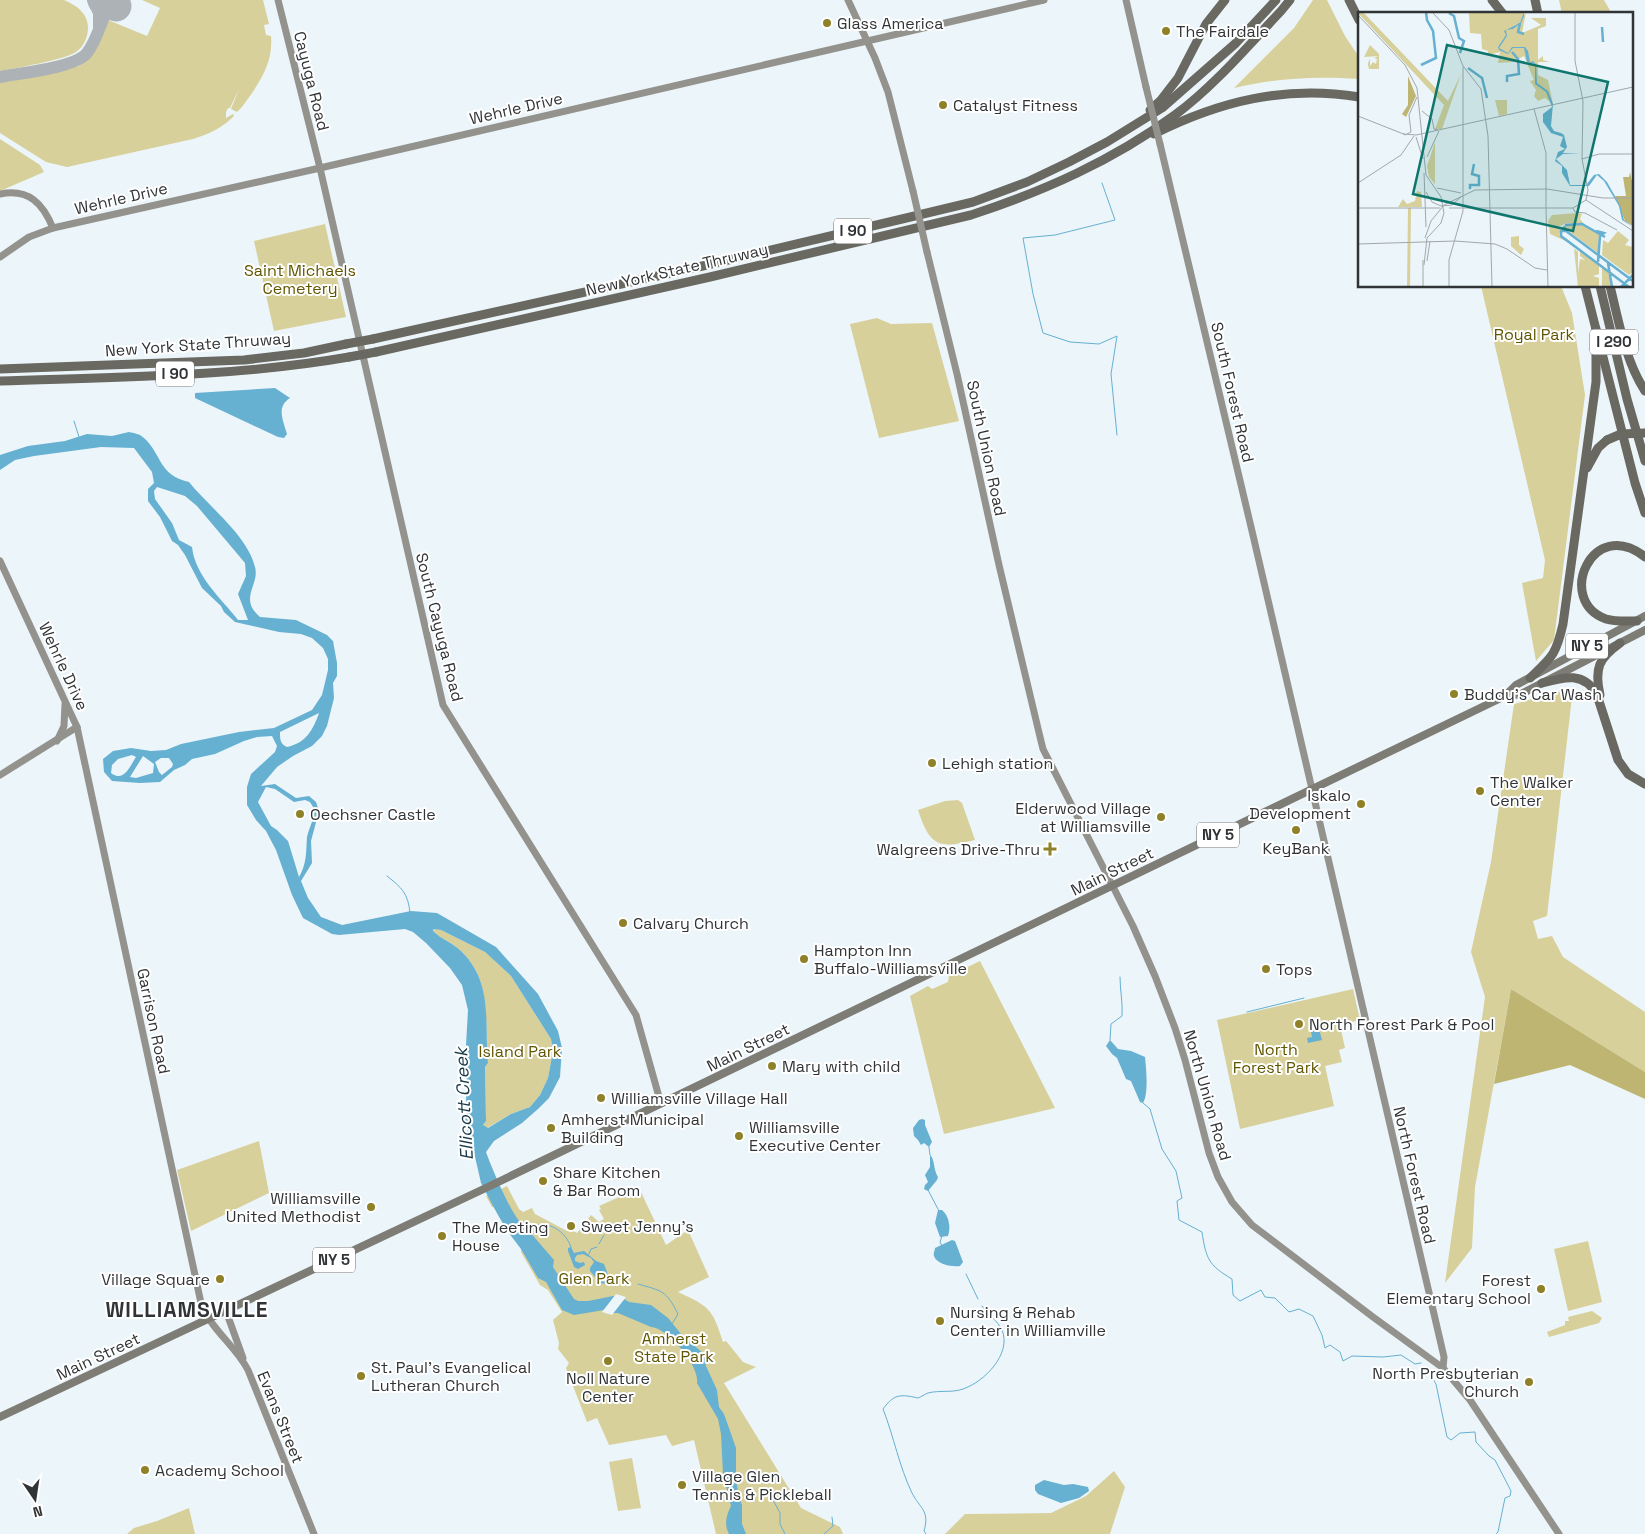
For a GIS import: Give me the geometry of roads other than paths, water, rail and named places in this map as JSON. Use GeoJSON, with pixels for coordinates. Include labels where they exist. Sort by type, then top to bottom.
{"type":"FeatureCollection","features":[{"type":"Feature","properties":{"kind":"highway"},"geometry":{"type":"LineString","coordinates":[[1133,126],[1161,100],[1172,86],[1206,24],[1225,0]]}},
{"type":"Feature","properties":{"kind":"highway","name":"New York State Thruway"},"geometry":{"type":"LineString","coordinates":[[0,369],[244,360],[304,352],[374,339],[707,265],[973,202],[1027,182],[1069,162],[1162,108],[1236,43],[1276,0]]}},
{"type":"Feature","properties":{"kind":"highway","name":"New York State Thruway"},"geometry":{"type":"LineString","coordinates":[[0,381],[133,376],[312,364],[376,352],[710,277],[971,215],[1010,202],[1089,169],[1175,115],[1207,88],[1290,0]]}},
{"type":"Feature","properties":{"kind":"highway"},"geometry":{"type":"LineString","coordinates":[[1349,0],[1358,18]]}},
{"type":"Feature","properties":{"kind":"highway"},"geometry":{"type":"LineString","coordinates":[[1492,0],[1501,12]]}},
{"type":"Feature","properties":{"kind":"highway"},"geometry":{"type":"LineString","coordinates":[[1123,149],[1202,112],[1244,99],[1301,93],[1329,93],[1358,97]]}},
{"type":"Feature","properties":{"kind":"highway","name":"I 290"},"geometry":{"type":"LineString","coordinates":[[1586,288],[1635,483],[1645,513]]}},
{"type":"Feature","properties":{"kind":"highway","name":"I 290"},"geometry":{"type":"LineString","coordinates":[[1600,288],[1627,399],[1645,460]]}},
{"type":"Feature","properties":{"kind":"highway"},"geometry":{"type":"LineString","coordinates":[[1611,288],[1630,364],[1645,391]]}},
{"type":"Feature","properties":{"kind":"highway"},"geometry":{"type":"LineString","coordinates":[[1530,678],[1552,656],[1558,646],[1563,624],[1596,382],[1596,329]]}},
{"type":"Feature","properties":{"kind":"highway"},"geometry":{"type":"LineString","coordinates":[[1581,484],[1591,458],[1607,440],[1621,434],[1645,433]]}},
{"type":"Feature","properties":{"kind":"highway"},"geometry":{"type":"LineString","coordinates":[[1641,618],[1616,621],[1605,619],[1596,614],[1588,605],[1581,586],[1586,564],[1593,555],[1601,550],[1612,546],[1623,546],[1631,548],[1645,557]]}},
{"type":"Feature","properties":{"kind":"highway"},"geometry":{"type":"LineString","coordinates":[[1620,643],[1605,654],[1598,669],[1597,682],[1621,760],[1632,773],[1645,779]]}},
{"type":"Feature","properties":{"kind":"highway"},"geometry":{"type":"LineString","coordinates":[[1542,683],[1570,677],[1582,680],[1594,688],[1618,760],[1628,774],[1645,784]]}},
{"type":"Feature","properties":{"kind":"main road","name":"Main Street"},"geometry":{"type":"LineString","coordinates":[[1505,696],[1516,685],[1641,618]]}},
{"type":"Feature","properties":{"kind":"main road","name":"Main Street"},"geometry":{"type":"LineString","coordinates":[[0,1417],[499,1182],[1505,696],[1521,694],[1645,630]]}},
{"type":"Feature","properties":{"kind":"street","name":"Cayuga Road"},"geometry":{"type":"LineString","coordinates":[[278,0],[320,168]]}},
{"type":"Feature","properties":{"kind":"street","name":"South Union Road"},"geometry":{"type":"LineString","coordinates":[[848,0],[867,41],[889,97],[957,374],[999,565],[1043,749],[1113,886]]}},
{"type":"Feature","properties":{"kind":"street","name":"Wehrle Drive"},"geometry":{"type":"LineString","coordinates":[[0,257],[30,237],[53,228],[1044,0]]}},
{"type":"Feature","properties":{"kind":"street","name":"South Forest Road"},"geometry":{"type":"LineString","coordinates":[[1126,0],[1252,531],[1311,790]]}},
{"type":"Feature","properties":{"kind":"street","name":"South Cayuga Road"},"geometry":{"type":"LineString","coordinates":[[320,168],[443,705],[636,1015],[661,1104]]}},
{"type":"Feature","properties":{"kind":"street"},"geometry":{"type":"LineString","coordinates":[[0,194],[24,194],[37,201],[46,211],[53,228]]}},
{"type":"Feature","properties":{"kind":"street","name":"Wehrle Drive"},"geometry":{"type":"LineString","coordinates":[[0,561],[77,727],[0,775]]}},
{"type":"Feature","properties":{"kind":"street"},"geometry":{"type":"LineString","coordinates":[[57,741],[65,720],[65,701]]}},
{"type":"Feature","properties":{"kind":"street","name":"Garrison Road"},"geometry":{"type":"LineString","coordinates":[[77,727],[197,1287],[208,1319]]}},
{"type":"Feature","properties":{"kind":"street","name":"North Forest Road"},"geometry":{"type":"LineString","coordinates":[[1311,790],[1444,1357],[1443,1368]]}},
{"type":"Feature","properties":{"kind":"street","name":"North Union Road"},"geometry":{"type":"LineString","coordinates":[[1113,886],[1136,934],[1175,1028],[1189,1074],[1208,1153],[1232,1202],[1252,1225],[1443,1368]]}},
{"type":"Feature","properties":{"kind":"street"},"geometry":{"type":"LineString","coordinates":[[226,1311],[244,1361]]}},
{"type":"Feature","properties":{"kind":"street","name":"Evans Street"},"geometry":{"type":"LineString","coordinates":[[208,1319],[244,1361],[314,1534]]}},
{"type":"Feature","properties":{"kind":"street"},"geometry":{"type":"LineString","coordinates":[[1443,1368],[1470,1400],[1559,1534]]}},
{"type":"Feature","properties":{"kind":"water"},"geometry":{"type":"Polygon","coordinates":[[[275,388],[290,398],[283,405],[282,410],[282,419],[287,434],[284,438],[278,437],[195,398],[195,393],[275,388]]]}},
{"type":"Feature","properties":{"kind":"water"},"geometry":{"type":"Polygon","coordinates":[[[129,432],[142,437],[150,444],[166,469],[179,479],[189,482],[236,533],[251,555],[255,567],[256,574],[250,598],[254,610],[260,617],[296,620],[327,635],[333,641],[337,676],[333,683],[334,698],[327,726],[322,736],[312,746],[277,767],[261,786],[275,784],[296,798],[309,796],[316,802],[319,811],[311,841],[312,863],[301,881],[308,898],[321,917],[342,925],[411,911],[437,913],[496,947],[538,994],[558,1031],[562,1048],[560,1077],[549,1098],[522,1123],[494,1141],[486,1152],[513,1212],[554,1260],[553,1267],[574,1299],[588,1301],[613,1296],[629,1302],[651,1305],[668,1318],[681,1334],[704,1354],[706,1366],[717,1390],[719,1407],[724,1414],[736,1448],[736,1480],[742,1505],[742,1524],[746,1534],[729,1534],[726,1527],[726,1520],[731,1506],[723,1474],[721,1434],[718,1419],[697,1383],[697,1376],[688,1358],[666,1334],[618,1313],[604,1310],[574,1315],[562,1310],[546,1282],[538,1278],[493,1206],[481,1183],[473,1148],[465,1126],[463,1107],[466,1105],[468,1010],[462,985],[450,968],[426,943],[413,932],[405,929],[339,935],[332,934],[303,918],[292,895],[276,850],[266,831],[256,820],[247,805],[247,787],[251,774],[275,752],[277,746],[272,736],[257,737],[215,754],[192,759],[174,770],[160,782],[112,781],[104,772],[103,759],[113,751],[131,748],[151,751],[166,750],[181,744],[239,732],[274,728],[312,710],[322,695],[328,670],[328,659],[323,648],[312,638],[301,634],[279,632],[235,622],[202,588],[185,555],[178,545],[172,541],[160,517],[148,501],[148,489],[154,483],[152,472],[134,448],[101,447],[34,456],[15,460],[0,470],[0,455],[28,446],[65,441],[87,434],[112,436],[129,432]],[[157,487],[154,491],[155,499],[172,523],[179,540],[192,547],[194,558],[203,577],[238,620],[248,620],[238,594],[246,576],[245,563],[197,506],[185,496],[157,487]],[[319,713],[280,732],[280,739],[287,747],[304,739],[314,725],[319,713]],[[132,755],[118,759],[112,765],[111,773],[116,776],[123,775],[136,757],[132,755]],[[143,756],[130,777],[136,778],[153,773],[154,764],[143,756]],[[161,758],[155,762],[162,775],[172,767],[173,764],[169,758],[161,758]],[[266,787],[258,802],[271,826],[288,841],[299,877],[305,862],[307,837],[314,816],[313,807],[310,802],[305,800],[294,802],[275,789],[266,787]],[[433,929],[436,934],[461,951],[479,976],[483,990],[488,1063],[485,1067],[486,1121],[483,1125],[488,1128],[511,1114],[530,1107],[540,1095],[548,1078],[553,1051],[551,1039],[511,976],[485,952],[441,930],[433,929]]]}},
{"type":"Feature","properties":{"kind":"water"},"geometry":{"type":"Polygon","coordinates":[[[1318,1025],[1322,1040],[1308,1043],[1307,1038],[1312,1037],[1310,1027],[1318,1025]]]}},
{"type":"Feature","properties":{"kind":"water"},"geometry":{"type":"Polygon","coordinates":[[[1110,1040],[1118,1049],[1131,1051],[1145,1057],[1147,1087],[1143,1103],[1140,1102],[1131,1081],[1126,1079],[1117,1058],[1106,1046],[1110,1040]]]}},
{"type":"Feature","properties":{"kind":"water"},"geometry":{"type":"Polygon","coordinates":[[[922,1119],[925,1120],[925,1125],[932,1142],[929,1147],[924,1143],[921,1145],[914,1136],[913,1128],[922,1119]]]}},
{"type":"Feature","properties":{"kind":"water"},"geometry":{"type":"Polygon","coordinates":[[[930,1155],[938,1177],[928,1191],[924,1189],[928,1182],[925,1175],[930,1167],[930,1155]]]}},
{"type":"Feature","properties":{"kind":"water"},"geometry":{"type":"Polygon","coordinates":[[[938,1210],[942,1210],[948,1218],[948,1236],[940,1237],[935,1223],[938,1210]]]}},
{"type":"Feature","properties":{"kind":"water"},"geometry":{"type":"Polygon","coordinates":[[[952,1240],[955,1241],[963,1262],[960,1266],[949,1266],[938,1262],[934,1256],[935,1248],[952,1240]]]}},
{"type":"Feature","properties":{"kind":"water"},"geometry":{"type":"Polygon","coordinates":[[[571,1247],[574,1253],[584,1251],[596,1261],[604,1264],[610,1280],[607,1284],[600,1283],[590,1271],[594,1262],[591,1258],[583,1254],[577,1255],[575,1261],[584,1262],[585,1265],[578,1269],[574,1267],[568,1251],[568,1248],[571,1247]]]}},
{"type":"Feature","properties":{"kind":"water"},"geometry":{"type":"Polygon","coordinates":[[[1044,1480],[1064,1485],[1073,1484],[1088,1487],[1089,1491],[1079,1498],[1061,1503],[1038,1494],[1035,1490],[1035,1485],[1044,1480]]]}},
{"type":"Feature","properties":{"kind":"waterway"},"geometry":{"type":"LineString","coordinates":[[1102,183],[1115,220],[1055,235],[1023,238],[1033,294],[1043,333],[1070,342],[1099,344],[1117,336],[1111,374],[1117,435]]}},
{"type":"Feature","properties":{"kind":"waterway"},"geometry":{"type":"LineString","coordinates":[[74,421],[79,437]]}},
{"type":"Feature","properties":{"kind":"waterway"},"geometry":{"type":"LineString","coordinates":[[387,876],[403,891],[408,900],[410,913]]}},
{"type":"Feature","properties":{"kind":"waterway"},"geometry":{"type":"LineString","coordinates":[[1110,1040],[1111,1024],[1122,1016],[1120,977]]}},
{"type":"Feature","properties":{"kind":"waterway"},"geometry":{"type":"LineString","coordinates":[[1247,1012],[1304,998]]}},
{"type":"Feature","properties":{"kind":"waterway"},"geometry":{"type":"LineString","coordinates":[[1143,1103],[1150,1109],[1162,1149],[1176,1171],[1182,1198],[1177,1201],[1179,1220],[1202,1232],[1207,1255],[1213,1265],[1232,1279],[1233,1295],[1240,1301],[1261,1290],[1265,1297],[1275,1298],[1289,1312],[1299,1309],[1313,1316],[1322,1335],[1325,1348],[1330,1345],[1340,1352],[1343,1361],[1352,1356],[1383,1357],[1401,1355],[1415,1364],[1421,1363]]}},
{"type":"Feature","properties":{"kind":"waterway"},"geometry":{"type":"LineString","coordinates":[[929,1147],[930,1155]]}},
{"type":"Feature","properties":{"kind":"waterway"},"geometry":{"type":"LineString","coordinates":[[928,1190],[939,1211]]}},
{"type":"Feature","properties":{"kind":"waterway"},"geometry":{"type":"LineString","coordinates":[[537,1225],[548,1225],[558,1230],[566,1237],[571,1247]]}},
{"type":"Feature","properties":{"kind":"waterway"},"geometry":{"type":"LineString","coordinates":[[599,1244],[604,1235]]}},
{"type":"Feature","properties":{"kind":"waterway"},"geometry":{"type":"LineString","coordinates":[[942,1236],[940,1242],[942,1246]]}},
{"type":"Feature","properties":{"kind":"waterway"},"geometry":{"type":"LineString","coordinates":[[589,1254],[591,1249],[597,1247]]}},
{"type":"Feature","properties":{"kind":"waterway"},"geometry":{"type":"LineString","coordinates":[[966,1274],[978,1299]]}},
{"type":"Feature","properties":{"kind":"waterway"},"geometry":{"type":"LineString","coordinates":[[609,1278],[624,1279]]}},
{"type":"Feature","properties":{"kind":"waterway"},"geometry":{"type":"LineString","coordinates":[[638,1284],[658,1290],[670,1300],[678,1314],[672,1324]]}},
{"type":"Feature","properties":{"kind":"waterway"},"geometry":{"type":"LineString","coordinates":[[926,1534],[924,1531],[926,1524],[925,1514],[907,1483],[883,1409],[891,1400],[898,1396],[918,1398],[932,1392],[959,1390],[971,1385],[987,1374],[1000,1357],[1004,1339],[1002,1330],[982,1306]]}},
{"type":"Feature","properties":{"kind":"waterway"},"geometry":{"type":"LineString","coordinates":[[1431,1376],[1436,1384],[1447,1437],[1451,1440],[1460,1433],[1475,1432],[1476,1442],[1495,1460],[1511,1491],[1510,1496],[1505,1498],[1496,1534]]}},
{"type":"Feature","properties":{"kind":"waterway"},"geometry":{"type":"LineString","coordinates":[[772,1498],[780,1513],[780,1524],[785,1534]]}},
{"type":"Feature","properties":{"kind":"waterway"},"geometry":{"type":"LineString","coordinates":[[824,1534],[833,1526],[832,1517]]}},
{"type":"Feature","properties":{"kind":"place","name":"Glass America"},"geometry":{"type":"Point","coordinates":[827,23]}},
{"type":"Feature","properties":{"kind":"place","name":"The Fairdale"},"geometry":{"type":"Point","coordinates":[1166,31]}},
{"type":"Feature","properties":{"kind":"place","name":"Catalyst Fitness"},"geometry":{"type":"Point","coordinates":[943,105]}},
{"type":"Feature","properties":{"kind":"place","name":"Buddy's Car Wash"},"geometry":{"type":"Point","coordinates":[1454,694]}},
{"type":"Feature","properties":{"kind":"place","name":"Lehigh station"},"geometry":{"type":"Point","coordinates":[932,763]}},
{"type":"Feature","properties":{"kind":"place","name":"The Walker Center"},"geometry":{"type":"Point","coordinates":[1480,791]}},
{"type":"Feature","properties":{"kind":"place","name":"Iskalo Development"},"geometry":{"type":"Point","coordinates":[1361,804]}},
{"type":"Feature","properties":{"kind":"place","name":"Oechsner Castle"},"geometry":{"type":"Point","coordinates":[300,814]}},
{"type":"Feature","properties":{"kind":"place","name":"Elderwood Village at Williamsville"},"geometry":{"type":"Point","coordinates":[1161,817]}},
{"type":"Feature","properties":{"kind":"place","name":"KeyBank"},"geometry":{"type":"Point","coordinates":[1296,830]}},
{"type":"Feature","properties":{"kind":"place","name":"Walgreens Drive-Thru"},"geometry":{"type":"Point","coordinates":[1050,849]}},
{"type":"Feature","properties":{"kind":"place","name":"Calvary Church"},"geometry":{"type":"Point","coordinates":[623,923]}},
{"type":"Feature","properties":{"kind":"place","name":"Hampton Inn Buffalo-Williamsville"},"geometry":{"type":"Point","coordinates":[804,959]}},
{"type":"Feature","properties":{"kind":"place","name":"Tops"},"geometry":{"type":"Point","coordinates":[1266,969]}},
{"type":"Feature","properties":{"kind":"place","name":"North Forest Park & Pool"},"geometry":{"type":"Point","coordinates":[1299,1024]}},
{"type":"Feature","properties":{"kind":"place","name":"Mary with child"},"geometry":{"type":"Point","coordinates":[772,1066]}},
{"type":"Feature","properties":{"kind":"place","name":"Williamsville Village Hall"},"geometry":{"type":"Point","coordinates":[601,1098]}},
{"type":"Feature","properties":{"kind":"place","name":"Amherst Municipal Building"},"geometry":{"type":"Point","coordinates":[551,1128]}},
{"type":"Feature","properties":{"kind":"place","name":"Williamsville Executive Center"},"geometry":{"type":"Point","coordinates":[739,1136]}},
{"type":"Feature","properties":{"kind":"place","name":"Share Kitchen & Bar Room"},"geometry":{"type":"Point","coordinates":[543,1181]}},
{"type":"Feature","properties":{"kind":"place","name":"Williamsville United Methodist"},"geometry":{"type":"Point","coordinates":[371,1207]}},
{"type":"Feature","properties":{"kind":"place","name":"Sweet Jenny's"},"geometry":{"type":"Point","coordinates":[571,1226]}},
{"type":"Feature","properties":{"kind":"place","name":"The Meeting House"},"geometry":{"type":"Point","coordinates":[442,1236]}},
{"type":"Feature","properties":{"kind":"place","name":"Village Square"},"geometry":{"type":"Point","coordinates":[220,1279]}},
{"type":"Feature","properties":{"kind":"place","name":"Forest Elementary School"},"geometry":{"type":"Point","coordinates":[1541,1289]}},
{"type":"Feature","properties":{"kind":"place","name":"Nursing & Rehab Center in Williamville"},"geometry":{"type":"Point","coordinates":[940,1321]}},
{"type":"Feature","properties":{"kind":"place","name":"Noll Nature Center"},"geometry":{"type":"Point","coordinates":[608,1361]}},
{"type":"Feature","properties":{"kind":"place","name":"St. Paul's Evangelical Lutheran Church"},"geometry":{"type":"Point","coordinates":[361,1376]}},
{"type":"Feature","properties":{"kind":"place","name":"North Presbyterian Church"},"geometry":{"type":"Point","coordinates":[1529,1382]}},
{"type":"Feature","properties":{"kind":"place","name":"Academy School"},"geometry":{"type":"Point","coordinates":[145,1470]}},
{"type":"Feature","properties":{"kind":"place","name":"Village Glen Tennis & Pickleball"},"geometry":{"type":"Point","coordinates":[682,1485]}},
{"type":"Feature","properties":{"kind":"district","name":"WILLIAMSVILLE"},"geometry":{"type":"Point","coordinates":[187,1310]}},
{"type":"Feature","properties":{"kind":"park label","name":"Saint Michaels Cemetery"},"geometry":{"type":"Point","coordinates":[300,279]}},
{"type":"Feature","properties":{"kind":"park label","name":"Royal Park"},"geometry":{"type":"Point","coordinates":[1534,334]}},
{"type":"Feature","properties":{"kind":"park label","name":"Island Park"},"geometry":{"type":"Point","coordinates":[520,1051]}},
{"type":"Feature","properties":{"kind":"park label","name":"North Forest Park"},"geometry":{"type":"Point","coordinates":[1276,1058]}},
{"type":"Feature","properties":{"kind":"park label","name":"Glen Park"},"geometry":{"type":"Point","coordinates":[594,1278]}},
{"type":"Feature","properties":{"kind":"park label","name":"Amherst State Park"},"geometry":{"type":"Point","coordinates":[674,1347]}},
{"type":"Feature","properties":{"kind":"water label","name":"Ellicott Creek"},"geometry":{"type":"Point","coordinates":[464,1104]}}]}
